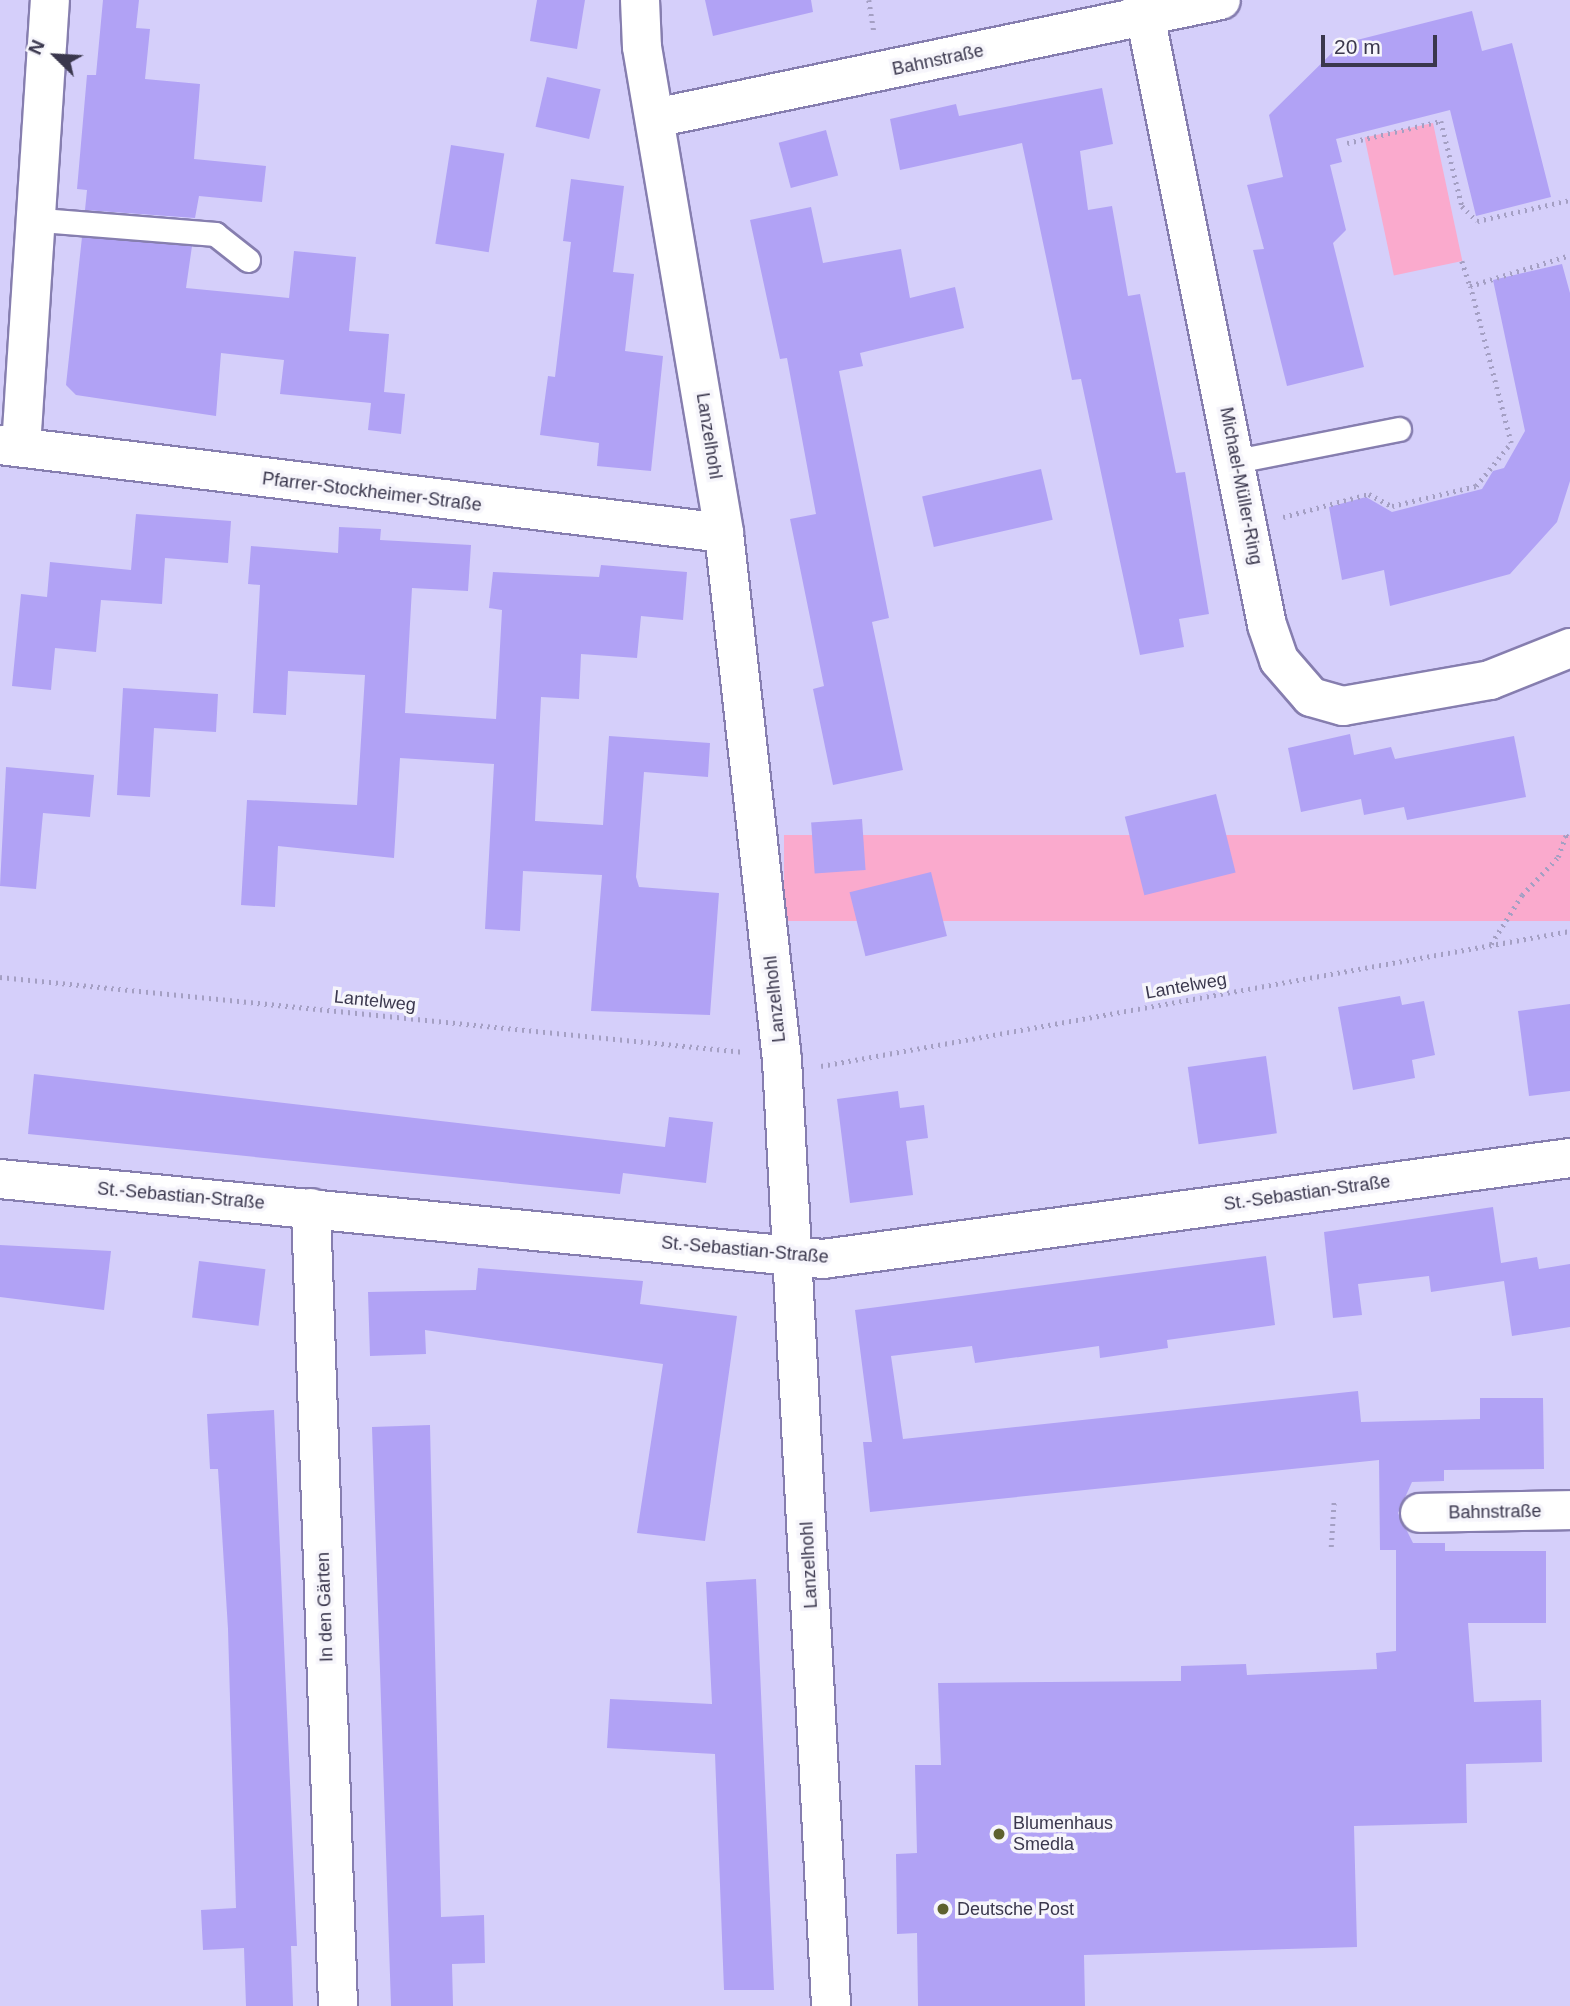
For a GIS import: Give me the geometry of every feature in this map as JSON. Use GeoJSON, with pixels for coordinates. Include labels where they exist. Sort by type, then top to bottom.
{"type":"FeatureCollection","features":[{"type":"Feature","properties":{"kind":"street","name":"Pfarrer-Stockheimer-Straße"},"geometry":{"type":"LineString","coordinates":[[51,0],[41,220],[10,446],[724,533]]}},
{"type":"Feature","properties":{"kind":"street","name":"Lanzelhohl"},"geometry":{"type":"LineString","coordinates":[[639,0],[655,118],[724,533],[782,1060],[790,1256],[831,2006]]}},
{"type":"Feature","properties":{"kind":"street","name":"Bahnstraße"},"geometry":{"type":"LineString","coordinates":[[655,118],[1144,9],[1221,0]]}},
{"type":"Feature","properties":{"kind":"street","name":"Michael-Müller-Ring"},"geometry":{"type":"LineString","coordinates":[[1144,9],[1249,527],[1279,660],[1311,696],[1343,706],[1490,680],[1570,648]]}},
{"type":"Feature","properties":{"kind":"street","name":"St.-Sebastian-Straße"},"geometry":{"type":"LineString","coordinates":[[0,1179],[823,1259],[1570,1158]]}},
{"type":"Feature","properties":{"kind":"street","name":"In den Gärten"},"geometry":{"type":"LineString","coordinates":[[311,1208],[338,2006]]}},
{"type":"Feature","properties":{"kind":"street","name":"Bahnstraße"},"geometry":{"type":"LineString","coordinates":[[1420,1513],[1570,1510]]}},
{"type":"Feature","properties":{"kind":"lane"},"geometry":{"type":"LineString","coordinates":[[41,220],[215,234],[248,260]]}},
{"type":"Feature","properties":{"kind":"lane"},"geometry":{"type":"LineString","coordinates":[[1236,461],[1399,429]]}},
{"type":"Feature","properties":{"kind":"path"},"geometry":{"type":"LineString","coordinates":[[1347,143],[1441,121],[1462,206],[1477,221],[1570,200]]}},
{"type":"Feature","properties":{"kind":"path"},"geometry":{"type":"LineString","coordinates":[[1470,286],[1570,255]]}},
{"type":"Feature","properties":{"kind":"path"},"geometry":{"type":"LineString","coordinates":[[1249,527],[1369,494],[1392,506],[1476,486],[1511,443],[1462,261]]}},
{"type":"Feature","properties":{"kind":"path"},"geometry":{"type":"LineString","coordinates":[[1491,945],[1522,895],[1558,857],[1566,835],[1570,839]]}},
{"type":"Feature","properties":{"kind":"path","name":"Lantelweg"},"geometry":{"type":"LineString","coordinates":[[807,1068],[1570,931]]}},
{"type":"Feature","properties":{"kind":"path","name":"Lantelweg"},"geometry":{"type":"LineString","coordinates":[[0,977],[747,1052]]}},
{"type":"Feature","properties":{"kind":"path"},"geometry":{"type":"LineString","coordinates":[[1331,1547],[1334,1501]]}},
{"type":"Feature","properties":{"kind":"shaded area"},"geometry":{"type":"Polygon","coordinates":[[[1433,123],[1462,261],[1394,275],[1365,138],[1433,123]]]}},
{"type":"Feature","properties":{"kind":"shaded area"},"geometry":{"type":"Polygon","coordinates":[[[784,835],[1570,835],[1570,921],[784,921],[784,835]]]}},
{"type":"Feature","properties":{"kind":"building"},"geometry":{"type":"Polygon","coordinates":[[[103,0],[139,0],[136,28],[150,29],[145,79],[200,84],[194,159],[266,166],[262,202],[199,196],[195,218],[85,210],[87,190],[77,189],[87,75],[96,75],[103,0]]]}},
{"type":"Feature","properties":{"kind":"building"},"geometry":{"type":"Polygon","coordinates":[[[537,0],[585,0],[577,49],[530,41],[537,0]]]}},
{"type":"Feature","properties":{"kind":"building"},"geometry":{"type":"Polygon","coordinates":[[[705,0],[811,0],[813,12],[713,36],[705,0]]]}},
{"type":"Feature","properties":{"kind":"building"},"geometry":{"type":"Polygon","coordinates":[[[1472,11],[1482,51],[1512,43],[1551,197],[1476,216],[1450,110],[1336,139],[1342,162],[1330,165],[1346,230],[1333,243],[1364,367],[1287,386],[1253,250],[1264,249],[1247,185],[1283,177],[1269,115],[1341,44],[1472,11]]]}},
{"type":"Feature","properties":{"kind":"building"},"geometry":{"type":"Polygon","coordinates":[[[547,77],[601,89],[589,139],[536,127],[547,77]]]}},
{"type":"Feature","properties":{"kind":"building"},"geometry":{"type":"Polygon","coordinates":[[[1102,88],[1113,144],[1080,151],[1088,210],[1112,206],[1128,296],[1140,294],[1176,473],[1185,472],[1209,614],[1179,619],[1184,647],[1140,655],[1081,379],[1072,380],[1022,143],[900,170],[890,119],[956,104],[959,116],[1102,88]]]}},
{"type":"Feature","properties":{"kind":"building"},"geometry":{"type":"Polygon","coordinates":[[[826,130],[838,175],[791,188],[779,143],[826,130]]]}},
{"type":"Feature","properties":{"kind":"building"},"geometry":{"type":"Polygon","coordinates":[[[451,145],[504,153],[489,252],[435,244],[451,145]]]}},
{"type":"Feature","properties":{"kind":"building"},"geometry":{"type":"Polygon","coordinates":[[[571,179],[624,186],[613,272],[634,274],[625,351],[663,356],[651,471],[597,466],[599,443],[540,435],[548,376],[555,377],[571,242],[563,241],[571,179]]]}},
{"type":"Feature","properties":{"kind":"building"},"geometry":{"type":"Polygon","coordinates":[[[811,207],[823,263],[901,249],[910,298],[955,287],[964,328],[860,353],[863,366],[839,371],[889,618],[872,622],[903,770],[833,785],[813,689],[824,686],[790,519],[816,514],[787,358],[780,359],[750,220],[811,207]]]}},
{"type":"Feature","properties":{"kind":"building"},"geometry":{"type":"Polygon","coordinates":[[[82,237],[192,246],[186,288],[289,298],[294,251],[356,257],[349,331],[389,334],[384,392],[405,394],[401,434],[368,430],[371,403],[280,394],[284,360],[221,353],[216,416],[76,395],[66,385],[82,237]]]}},
{"type":"Feature","properties":{"kind":"building"},"geometry":{"type":"Polygon","coordinates":[[[1562,264],[1570,293],[1570,481],[1557,522],[1510,574],[1455,589],[1390,606],[1384,570],[1342,580],[1329,507],[1366,497],[1392,512],[1482,489],[1493,471],[1504,468],[1525,431],[1493,280],[1562,264]]]}},
{"type":"Feature","properties":{"kind":"building"},"geometry":{"type":"Polygon","coordinates":[[[1041,469],[1053,520],[934,547],[922,496],[1041,469]]]}},
{"type":"Feature","properties":{"kind":"building"},"geometry":{"type":"Polygon","coordinates":[[[136,514],[231,521],[228,563],[165,558],[162,604],[101,600],[96,652],[55,648],[51,690],[12,686],[21,594],[47,597],[50,562],[131,570],[136,514]]]}},
{"type":"Feature","properties":{"kind":"building"},"geometry":{"type":"Polygon","coordinates":[[[339,527],[381,529],[380,540],[471,545],[468,591],[412,588],[405,713],[496,719],[502,610],[489,608],[493,572],[599,577],[601,565],[687,572],[683,620],[641,616],[637,658],[581,654],[579,699],[541,697],[535,821],[603,825],[609,736],[710,743],[708,777],[644,772],[636,877],[639,887],[719,893],[710,1015],[591,1011],[602,875],[523,871],[520,931],[485,929],[494,764],[400,758],[394,858],[278,846],[275,907],[241,905],[247,800],[357,805],[365,675],[288,671],[286,715],[253,713],[260,585],[248,584],[251,546],[338,553],[339,527]]]}},
{"type":"Feature","properties":{"kind":"building"},"geometry":{"type":"Polygon","coordinates":[[[123,688],[218,694],[216,732],[154,728],[150,797],[117,795],[123,688]]]}},
{"type":"Feature","properties":{"kind":"building"},"geometry":{"type":"Polygon","coordinates":[[[1350,734],[1354,755],[1391,747],[1395,759],[1514,736],[1526,797],[1407,820],[1404,807],[1364,815],[1361,799],[1301,812],[1288,748],[1350,734]]]}},
{"type":"Feature","properties":{"kind":"building"},"geometry":{"type":"Polygon","coordinates":[[[6,767],[94,775],[90,817],[43,813],[36,889],[0,886],[6,767]]]}},
{"type":"Feature","properties":{"kind":"building"},"geometry":{"type":"Polygon","coordinates":[[[1216,794],[1236,873],[1144,895],[1125,817],[1216,794]]]}},
{"type":"Feature","properties":{"kind":"building"},"geometry":{"type":"Polygon","coordinates":[[[862,819],[866,870],[815,873],[811,823],[862,819]]]}},
{"type":"Feature","properties":{"kind":"building"},"geometry":{"type":"Polygon","coordinates":[[[931,872],[947,936],[865,956],[849,892],[931,872]]]}},
{"type":"Feature","properties":{"kind":"building"},"geometry":{"type":"Polygon","coordinates":[[[1400,996],[1402,1005],[1424,1001],[1435,1055],[1412,1060],[1415,1078],[1353,1090],[1338,1007],[1400,996]]]}},
{"type":"Feature","properties":{"kind":"building"},"geometry":{"type":"Polygon","coordinates":[[[1570,1004],[1570,1091],[1529,1096],[1518,1011],[1570,1004]]]}},
{"type":"Feature","properties":{"kind":"building"},"geometry":{"type":"Polygon","coordinates":[[[1266,1056],[1277,1133],[1199,1144],[1188,1067],[1266,1056]]]}},
{"type":"Feature","properties":{"kind":"building"},"geometry":{"type":"Polygon","coordinates":[[[34,1074],[665,1147],[669,1117],[713,1122],[706,1183],[623,1173],[620,1194],[28,1134],[34,1074]]]}},
{"type":"Feature","properties":{"kind":"building"},"geometry":{"type":"Polygon","coordinates":[[[898,1091],[900,1108],[924,1105],[928,1138],[906,1141],[913,1195],[850,1203],[837,1099],[898,1091]]]}},
{"type":"Feature","properties":{"kind":"building"},"geometry":{"type":"Polygon","coordinates":[[[1493,1207],[1501,1263],[1537,1257],[1539,1269],[1570,1264],[1570,1327],[1512,1336],[1504,1281],[1431,1292],[1429,1276],[1358,1284],[1362,1315],[1333,1318],[1324,1232],[1493,1207]]]}},
{"type":"Feature","properties":{"kind":"building"},"geometry":{"type":"Polygon","coordinates":[[[0,1245],[111,1251],[104,1310],[0,1297],[0,1245]]]}},
{"type":"Feature","properties":{"kind":"building"},"geometry":{"type":"Polygon","coordinates":[[[1266,1256],[1275,1325],[1167,1340],[1168,1348],[1100,1358],[1099,1346],[975,1363],[972,1346],[891,1356],[903,1439],[1358,1391],[1361,1422],[1480,1419],[1480,1398],[1543,1398],[1544,1469],[1444,1470],[1444,1481],[1412,1482],[1398,1513],[1413,1543],[1445,1543],[1445,1551],[1546,1551],[1546,1623],[1468,1623],[1474,1702],[1541,1700],[1542,1762],[1466,1764],[1467,1823],[1354,1826],[1357,1947],[1084,1955],[1085,2006],[918,2006],[917,1933],[897,1934],[896,1854],[917,1853],[915,1765],[941,1765],[938,1683],[1181,1681],[1181,1666],[1246,1664],[1247,1675],[1377,1669],[1376,1653],[1396,1651],[1396,1550],[1380,1550],[1379,1460],[870,1512],[863,1442],[872,1442],[855,1310],[1266,1256]]]}},
{"type":"Feature","properties":{"kind":"building"},"geometry":{"type":"Polygon","coordinates":[[[199,1261],[266,1269],[259,1326],[192,1318],[199,1261]]]}},
{"type":"Feature","properties":{"kind":"building"},"geometry":{"type":"Polygon","coordinates":[[[478,1268],[643,1281],[640,1304],[737,1316],[705,1541],[637,1533],[663,1364],[425,1330],[426,1354],[370,1356],[368,1292],[476,1290],[478,1268]]]}},
{"type":"Feature","properties":{"kind":"building"},"geometry":{"type":"Polygon","coordinates":[[[274,1410],[297,1946],[291,1946],[293,2006],[246,2006],[244,1948],[203,1950],[201,1910],[236,1908],[228,1629],[218,1469],[210,1469],[207,1414],[274,1410]]]}},
{"type":"Feature","properties":{"kind":"building"},"geometry":{"type":"Polygon","coordinates":[[[430,1425],[441,1917],[484,1915],[485,1963],[452,1964],[453,2006],[391,2006],[372,1427],[430,1425]]]}},
{"type":"Feature","properties":{"kind":"building"},"geometry":{"type":"Polygon","coordinates":[[[756,1579],[774,1990],[724,1990],[715,1754],[607,1748],[610,1699],[712,1704],[706,1582],[756,1579]]]}},
{"type":"Feature","properties":{"kind":"place","name":"Blumenhaus Smedla"},"geometry":{"type":"Point","coordinates":[999,1834]}},
{"type":"Feature","properties":{"kind":"place","name":"Deutsche Post"},"geometry":{"type":"Point","coordinates":[943,1909]}}]}
